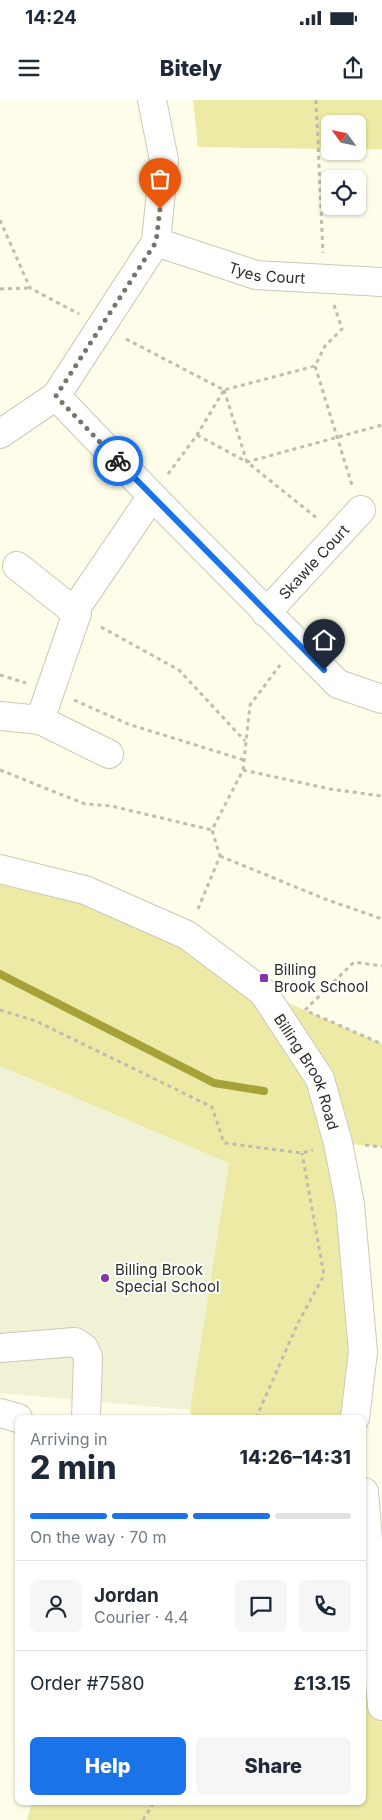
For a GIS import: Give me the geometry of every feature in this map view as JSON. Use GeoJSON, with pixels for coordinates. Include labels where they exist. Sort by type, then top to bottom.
{"type":"FeatureCollection","features":[{"type":"Feature","properties":{"kind":"street"},"geometry":{"type":"LineString","coordinates":[[0,434],[56,396],[156,242],[164,160],[152,100]]}},
{"type":"Feature","properties":{"kind":"street","name":"Tyes Court"},"geometry":{"type":"LineString","coordinates":[[156,242],[256,276],[382,282]]}},
{"type":"Feature","properties":{"kind":"street"},"geometry":{"type":"LineString","coordinates":[[56,396],[266,613],[338,684],[382,699]]}},
{"type":"Feature","properties":{"kind":"street"},"geometry":{"type":"LineString","coordinates":[[40,720],[76,612],[152,496]]}},
{"type":"Feature","properties":{"kind":"street","name":"Skawle Court"},"geometry":{"type":"LineString","coordinates":[[266,613],[361,510]]}},
{"type":"Feature","properties":{"kind":"street"},"geometry":{"type":"LineString","coordinates":[[17,566],[76,612]]}},
{"type":"Feature","properties":{"kind":"street"},"geometry":{"type":"LineString","coordinates":[[0,716],[40,720],[109,754]]}},
{"type":"Feature","properties":{"kind":"street","name":"Billing Brook Road"},"geometry":{"type":"LineString","coordinates":[[0,869],[85,890],[187,935],[262,992],[320,1079],[338,1142],[350,1204],[363,1352],[355,1415]]}},
{"type":"Feature","properties":{"kind":"street"},"geometry":{"type":"LineString","coordinates":[[0,1348],[75,1342],[84,1348],[88,1357],[86,1415]]}},
{"type":"Feature","properties":{"kind":"street"},"geometry":{"type":"LineString","coordinates":[[0,1413],[15,1417]]}},
{"type":"Feature","properties":{"kind":"street"},"geometry":{"type":"LineString","coordinates":[[366,1516],[382,1706]]}},
{"type":"Feature","properties":{"kind":"path"},"geometry":{"type":"LineString","coordinates":[[0,288],[30,288],[224,390],[314,366],[326,346],[342,329],[325,279],[316,100]]}},
{"type":"Feature","properties":{"kind":"path"},"geometry":{"type":"LineString","coordinates":[[0,220],[30,288]]}},
{"type":"Feature","properties":{"kind":"path"},"geometry":{"type":"LineString","coordinates":[[314,366],[335,438],[361,510]]}},
{"type":"Feature","properties":{"kind":"path"},"geometry":{"type":"LineString","coordinates":[[152,496],[197,435],[224,390]]}},
{"type":"Feature","properties":{"kind":"path"},"geometry":{"type":"LineString","coordinates":[[224,390],[246,462]]}},
{"type":"Feature","properties":{"kind":"path"},"geometry":{"type":"LineString","coordinates":[[246,462],[382,424]]}},
{"type":"Feature","properties":{"kind":"path"},"geometry":{"type":"LineString","coordinates":[[197,435],[246,462],[338,534]]}},
{"type":"Feature","properties":{"kind":"path"},"geometry":{"type":"LineString","coordinates":[[76,612],[179,670],[246,742]]}},
{"type":"Feature","properties":{"kind":"path"},"geometry":{"type":"LineString","coordinates":[[187,935],[220,856],[212,830],[242,770],[250,704],[297,643]]}},
{"type":"Feature","properties":{"kind":"path"},"geometry":{"type":"LineString","coordinates":[[0,675],[51,690],[128,724],[244,760]]}},
{"type":"Feature","properties":{"kind":"path"},"geometry":{"type":"LineString","coordinates":[[0,770],[85,804],[111,806],[212,830]]}},
{"type":"Feature","properties":{"kind":"path"},"geometry":{"type":"LineString","coordinates":[[242,770],[330,789],[382,796]]}},
{"type":"Feature","properties":{"kind":"path"},"geometry":{"type":"LineString","coordinates":[[220,856],[325,899],[382,919]]}},
{"type":"Feature","properties":{"kind":"path"},"geometry":{"type":"LineString","coordinates":[[305,1010],[354,962],[382,966]]}},
{"type":"Feature","properties":{"kind":"path"},"geometry":{"type":"LineString","coordinates":[[262,992],[382,1044]]}},
{"type":"Feature","properties":{"kind":"path"},"geometry":{"type":"LineString","coordinates":[[0,1010],[36,1021],[212,1107],[224,1143],[302,1153],[338,1142],[382,1147]]}},
{"type":"Feature","properties":{"kind":"path"},"geometry":{"type":"LineString","coordinates":[[257,1415],[298,1323],[324,1274],[302,1153]]}},
{"type":"Feature","properties":{"kind":"path"},"geometry":{"type":"LineString","coordinates":[[143,1820],[152,1805]]}},
{"type":"Feature","properties":{"kind":"shaded area"},"geometry":{"type":"Polygon","coordinates":[[[193,100],[382,100],[382,149],[366,149],[366,115],[321,115],[321,149],[198,147],[193,100]]]}},
{"type":"Feature","properties":{"kind":"shaded area"},"geometry":{"type":"Polygon","coordinates":[[[0,869],[85,890],[263,992],[382,1044],[382,1147],[339,1143],[355,1415],[191,1415],[190,1410],[229,1163],[0,1066],[0,869]]]}},
{"type":"Feature","properties":{"kind":"shaded area","name":"Billing Brook Special School"},"geometry":{"type":"Polygon","coordinates":[[[0,1066],[229,1163],[190,1410],[0,1393],[0,1066]]]}},
{"type":"Feature","properties":{"kind":"shaded area"},"geometry":{"type":"Polygon","coordinates":[[[366,1516],[382,1706],[382,1820],[27,1820],[31,1805],[366,1805],[366,1516]]]}},
{"type":"Feature","properties":{"kind":"waterway"},"geometry":{"type":"LineString","coordinates":[[0,974],[214,1083],[264,1091]]}},
{"type":"Feature","properties":{"kind":"way so far"},"geometry":{"type":"LineString","coordinates":[[118,461],[56,396],[156,242],[160,209]]}},
{"type":"Feature","properties":{"kind":"place","name":"Billing Brook School"},"geometry":{"type":"Point","coordinates":[264,978]}},
{"type":"Feature","properties":{"kind":"place","name":"Billing Brook Special School"},"geometry":{"type":"Point","coordinates":[105,1278]}},
{"type":"Feature","properties":{"kind":"route"},"geometry":{"type":"LineString","coordinates":[[118,461],[324,670]]}}]}
